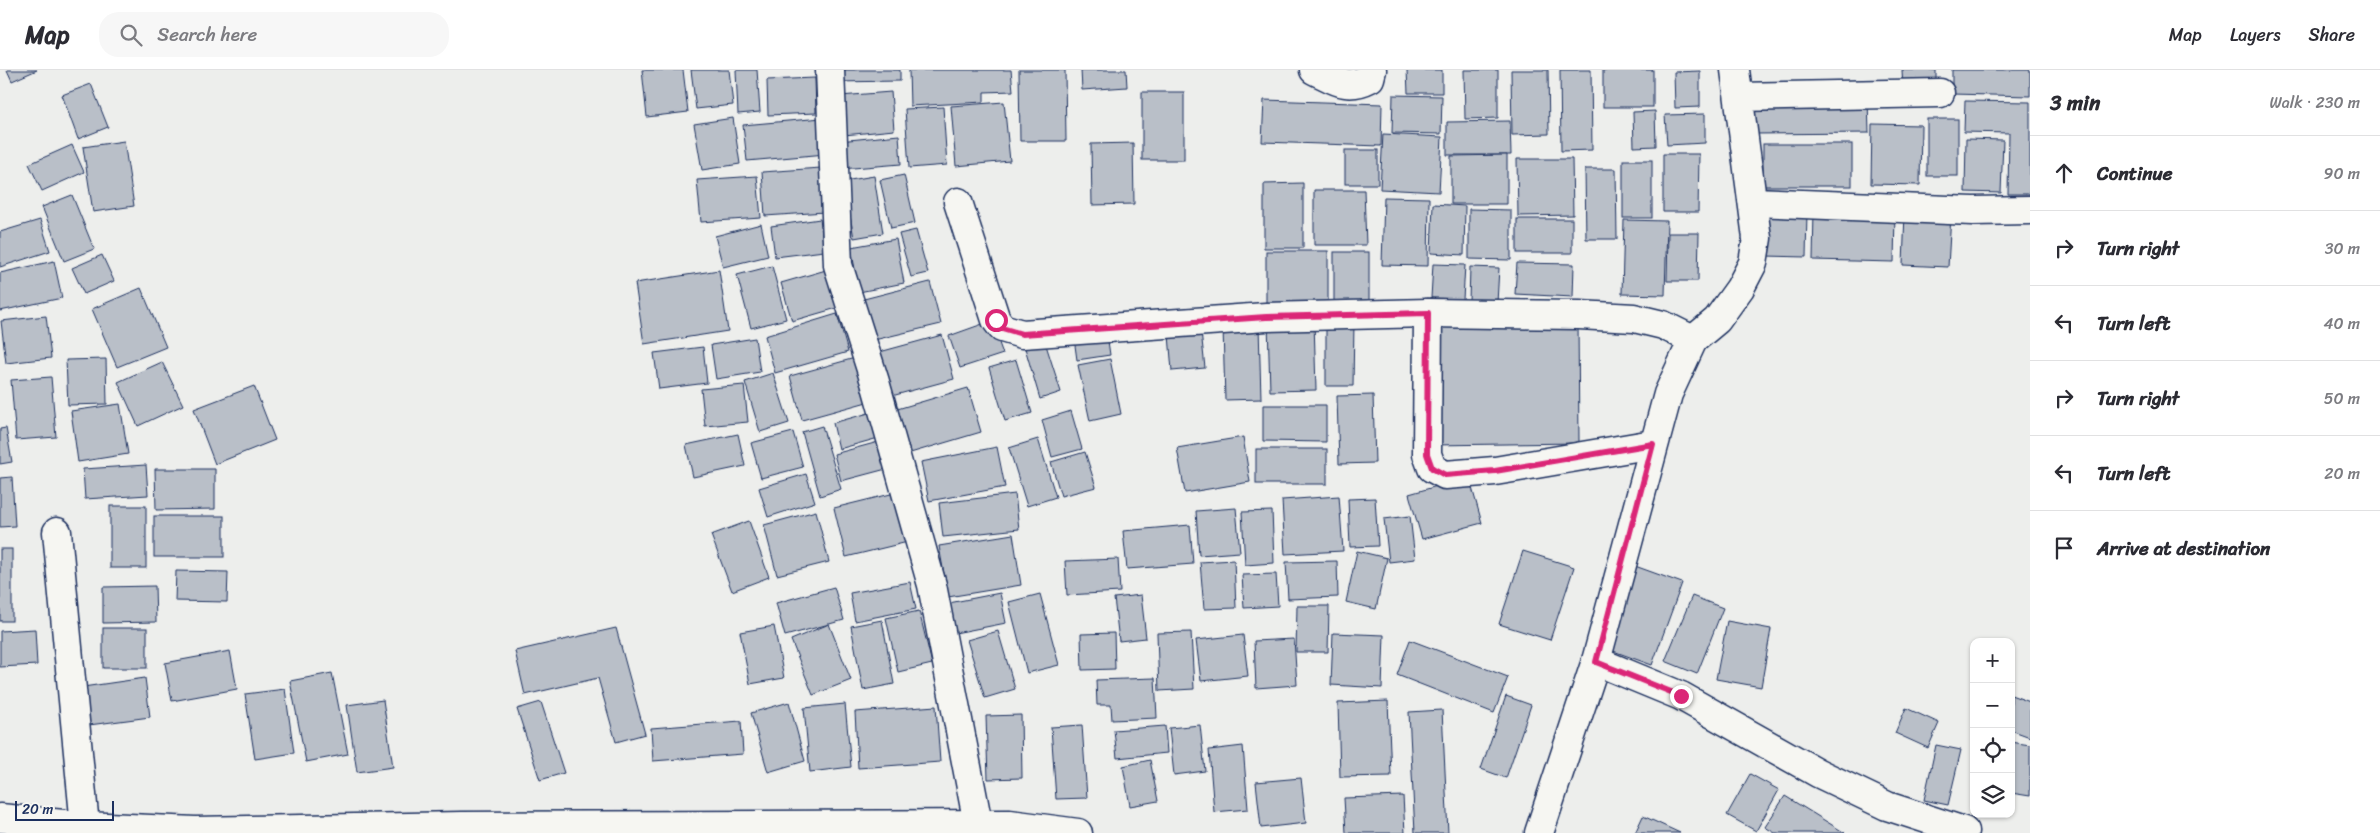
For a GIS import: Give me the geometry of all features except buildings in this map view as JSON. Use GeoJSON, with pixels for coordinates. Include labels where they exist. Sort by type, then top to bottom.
{"type":"FeatureCollection","features":[{"type":"Feature","properties":{"kind":"street"},"geometry":{"type":"LineString","coordinates":[[830,70],[838,265],[875,382],[932,585],[978,824]]}},
{"type":"Feature","properties":{"kind":"street"},"geometry":{"type":"LineString","coordinates":[[1314,70],[1345,84],[1358,84],[1370,78],[1372,70]]}},
{"type":"Feature","properties":{"kind":"street"},"geometry":{"type":"LineString","coordinates":[[1539,833],[1596,662],[1653,444],[1668,394],[1693,340],[1717,320],[1740,288],[1753,263],[1757,238],[1735,70]]}},
{"type":"Feature","properties":{"kind":"street"},"geometry":{"type":"LineString","coordinates":[[1740,97],[1940,93]]}},
{"type":"Feature","properties":{"kind":"street"},"geometry":{"type":"LineString","coordinates":[[958,202],[996,320],[1002,328],[1022,334],[1266,317],[1428,313],[1579,315],[1634,318],[1663,325],[1693,340]]}},
{"type":"Feature","properties":{"kind":"street"},"geometry":{"type":"LineString","coordinates":[[1753,202],[1973,211],[2030,210]]}},
{"type":"Feature","properties":{"kind":"street"},"geometry":{"type":"LineString","coordinates":[[1428,313],[1427,454],[1432,468],[1445,475],[1495,471],[1653,444]]}},
{"type":"Feature","properties":{"kind":"street"},"geometry":{"type":"LineString","coordinates":[[57,532],[85,826]]}},
{"type":"Feature","properties":{"kind":"street"},"geometry":{"type":"LineString","coordinates":[[1596,662],[1681,696],[1818,773],[1887,806],[1964,832]]}},
{"type":"Feature","properties":{"kind":"street"},"geometry":{"type":"LineString","coordinates":[[0,818],[85,826],[195,831],[1010,824],[1078,833]]}},
{"type":"Feature","properties":{"kind":"route"},"geometry":{"type":"LineString","coordinates":[[996,320],[1002,328],[1022,334],[1266,317],[1428,313],[1427,454],[1432,468],[1445,475],[1495,471],[1653,444],[1596,662],[1681,696]]}}]}
